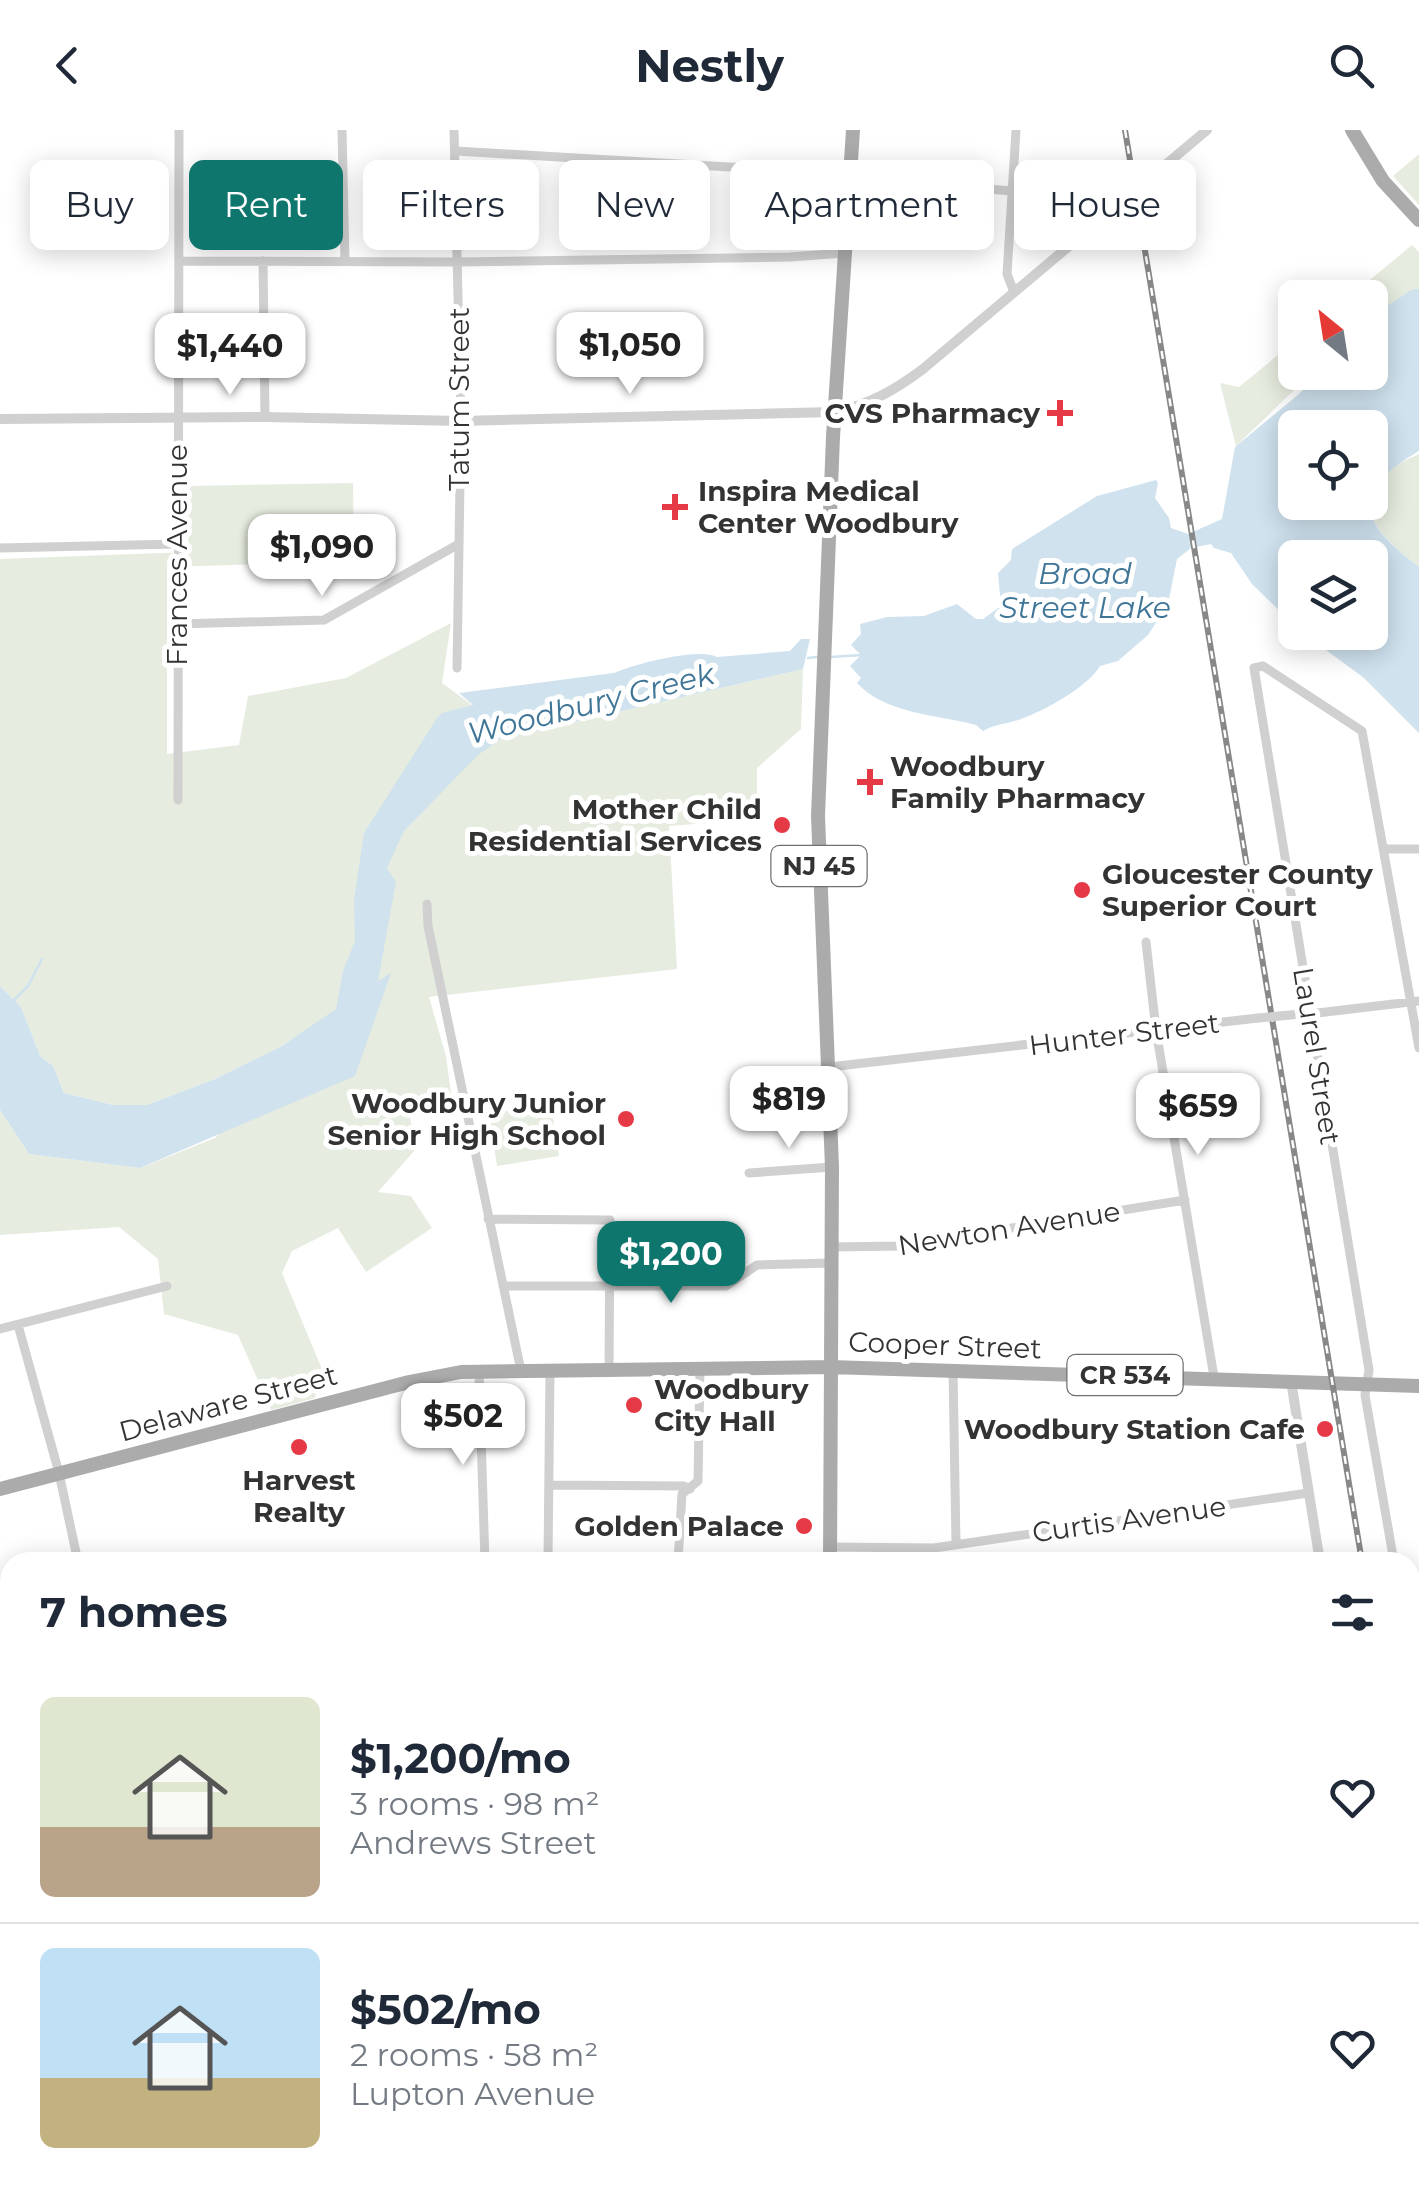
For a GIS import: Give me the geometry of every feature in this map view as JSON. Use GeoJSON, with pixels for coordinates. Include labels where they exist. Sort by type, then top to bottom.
{"type":"FeatureCollection","features":[{"type":"Feature","properties":{"kind":"main road","name":"NJ 45"},"geometry":{"type":"LineString","coordinates":[[851,160],[853,130]]}},
{"type":"Feature","properties":{"kind":"main road"},"geometry":{"type":"LineString","coordinates":[[1352,130],[1383,180],[1419,220]]}},
{"type":"Feature","properties":{"kind":"main road","name":"NJ 45"},"geometry":{"type":"LineString","coordinates":[[830,1552],[832,1167],[818,844],[834,412],[845,250]]}},
{"type":"Feature","properties":{"kind":"main road","name":"Cooper Street"},"geometry":{"type":"LineString","coordinates":[[830,1367],[1419,1386]]}},
{"type":"Feature","properties":{"kind":"main road","name":"Delaware Street"},"geometry":{"type":"LineString","coordinates":[[0,1489],[434,1376],[550,1370],[830,1367]]}},
{"type":"Feature","properties":{"kind":"street","name":"Frances Avenue"},"geometry":{"type":"LineString","coordinates":[[178,130],[178,800]]}},
{"type":"Feature","properties":{"kind":"street"},"geometry":{"type":"LineString","coordinates":[[342,130],[344,262]]}},
{"type":"Feature","properties":{"kind":"street","name":"Tatum Street"},"geometry":{"type":"LineString","coordinates":[[454,130],[460,420],[457,668]]}},
{"type":"Feature","properties":{"kind":"street"},"geometry":{"type":"LineString","coordinates":[[1014,292],[1007,274],[1016,130]]}},
{"type":"Feature","properties":{"kind":"street"},"geometry":{"type":"LineString","coordinates":[[0,405],[0,419],[460,420],[834,412],[857,407],[893,391],[1207,130]]}},
{"type":"Feature","properties":{"kind":"street"},"geometry":{"type":"LineString","coordinates":[[456,151],[730,168]]}},
{"type":"Feature","properties":{"kind":"street"},"geometry":{"type":"LineString","coordinates":[[994,189],[1012,191]]}},
{"type":"Feature","properties":{"kind":"street"},"geometry":{"type":"LineString","coordinates":[[180,261],[459,262],[790,258],[845,253]]}},
{"type":"Feature","properties":{"kind":"street"},"geometry":{"type":"LineString","coordinates":[[263,261],[265,418]]}},
{"type":"Feature","properties":{"kind":"street"},"geometry":{"type":"LineString","coordinates":[[0,548],[178,544]]}},
{"type":"Feature","properties":{"kind":"street"},"geometry":{"type":"LineString","coordinates":[[178,624],[324,620],[457,545]]}},
{"type":"Feature","properties":{"kind":"street","name":"Laurel Street"},"geometry":{"type":"LineString","coordinates":[[1383,849],[1362,731],[1263,666],[1254,668],[1306,1014],[1369,1370],[1364,1395],[1392,1552]]}},
{"type":"Feature","properties":{"kind":"street"},"geometry":{"type":"LineString","coordinates":[[1419,849],[1383,849],[1415,1002],[1419,1048]]}},
{"type":"Feature","properties":{"kind":"street"},"geometry":{"type":"LineString","coordinates":[[427,904],[428,926],[521,1371]]}},
{"type":"Feature","properties":{"kind":"street"},"geometry":{"type":"LineString","coordinates":[[1146,942],[1156,1030],[1214,1378]]}},
{"type":"Feature","properties":{"kind":"street","name":"Hunter Street"},"geometry":{"type":"LineString","coordinates":[[828,1068],[1415,1002]]}},
{"type":"Feature","properties":{"kind":"street"},"geometry":{"type":"LineString","coordinates":[[749,1174],[832,1167]]}},
{"type":"Feature","properties":{"kind":"street","name":"Newton Avenue"},"geometry":{"type":"LineString","coordinates":[[503,1286],[726,1286],[758,1264],[900,1246],[1185,1200]]}},
{"type":"Feature","properties":{"kind":"street"},"geometry":{"type":"LineString","coordinates":[[488,1219],[610,1220],[609,1370]]}},
{"type":"Feature","properties":{"kind":"street"},"geometry":{"type":"LineString","coordinates":[[0,1329],[168,1286]]}},
{"type":"Feature","properties":{"kind":"street"},"geometry":{"type":"LineString","coordinates":[[18,1325],[59,1473],[76,1552]]}},
{"type":"Feature","properties":{"kind":"street"},"geometry":{"type":"LineString","coordinates":[[679,1552],[682,1494],[698,1481],[700,1369]]}},
{"type":"Feature","properties":{"kind":"street"},"geometry":{"type":"LineString","coordinates":[[548,1552],[550,1370]]}},
{"type":"Feature","properties":{"kind":"street"},"geometry":{"type":"LineString","coordinates":[[953,1370],[956,1544]]}},
{"type":"Feature","properties":{"kind":"street"},"geometry":{"type":"LineString","coordinates":[[479,1372],[485,1552]]}},
{"type":"Feature","properties":{"kind":"street"},"geometry":{"type":"LineString","coordinates":[[1291,1381],[1318,1552]]}},
{"type":"Feature","properties":{"kind":"street"},"geometry":{"type":"LineString","coordinates":[[549,1485],[690,1489]]}},
{"type":"Feature","properties":{"kind":"street","name":"Curtis Avenue"},"geometry":{"type":"LineString","coordinates":[[875,1552],[934,1548],[1308,1493]]}},
{"type":"Feature","properties":{"kind":"shaded area"},"geometry":{"type":"Polygon","coordinates":[[[1419,154],[1419,205],[1393,176],[1419,154]]]}},
{"type":"Feature","properties":{"kind":"shaded area"},"geometry":{"type":"Polygon","coordinates":[[[1412,245],[1419,252],[1419,293],[1388,309],[1388,280],[1370,280],[1412,245]]]}},
{"type":"Feature","properties":{"kind":"shaded area"},"geometry":{"type":"Polygon","coordinates":[[[1278,355],[1278,390],[1294,390],[1236,446],[1220,383],[1239,387],[1278,355]]]}},
{"type":"Feature","properties":{"kind":"shaded area"},"geometry":{"type":"Polygon","coordinates":[[[1419,454],[1419,567],[1386,537],[1374,520],[1388,520],[1388,472],[1419,454]]]}},
{"type":"Feature","properties":{"kind":"shaded area"},"geometry":{"type":"Polygon","coordinates":[[[353,483],[354,561],[167,567],[167,754],[239,745],[248,696],[346,678],[451,623],[442,683],[514,736],[803,669],[801,729],[757,768],[757,819],[669,826],[677,969],[429,997],[446,1056],[452,1101],[410,1116],[415,1150],[378,1192],[411,1196],[432,1228],[366,1272],[338,1228],[292,1251],[282,1273],[321,1367],[315,1398],[271,1410],[238,1335],[164,1314],[158,1259],[119,1227],[0,1235],[0,1110],[29,1154],[140,1168],[215,1138],[390,975],[282,1046],[215,1079],[147,1105],[113,1105],[64,1093],[53,1066],[40,1056],[21,1007],[0,986],[0,559],[189,552],[186,486],[353,483]]]}},
{"type":"Feature","properties":{"kind":"shaded area"},"geometry":{"type":"Polygon","coordinates":[[[551,1104],[559,1156],[497,1166],[489,1114],[551,1104]]]}},
{"type":"Feature","properties":{"kind":"water","name":"Broad Street Lake"},"geometry":{"type":"Polygon","coordinates":[[[1419,289],[1419,451],[1388,474],[1388,410],[1280,410],[1303,390],[1388,390],[1388,305],[1419,289]]]}},
{"type":"Feature","properties":{"kind":"water","name":"Broad Street Lake"},"geometry":{"type":"Polygon","coordinates":[[[1278,411],[1278,520],[1374,520],[1388,540],[1278,540],[1278,609],[1252,584],[1231,553],[1211,544],[1191,548],[1177,559],[1168,604],[1148,635],[1118,661],[1100,666],[1086,682],[1053,704],[983,731],[976,725],[897,707],[857,683],[861,678],[850,666],[861,655],[851,645],[861,634],[860,624],[887,617],[924,616],[957,604],[976,619],[983,619],[1001,606],[998,573],[1011,560],[1012,549],[1097,496],[1156,480],[1155,498],[1171,528],[1188,534],[1222,519],[1235,447],[1278,411]]]}},
{"type":"Feature","properties":{"kind":"water","name":"Broad Street Lake"},"geometry":{"type":"Polygon","coordinates":[[[1388,540],[1419,567],[1419,733],[1364,678],[1326,650],[1388,650],[1388,540]]]}},
{"type":"Feature","properties":{"kind":"water"},"geometry":{"type":"Polygon","coordinates":[[[801,639],[810,639],[803,669],[514,736],[509,733],[478,755],[404,831],[387,868],[396,882],[378,981],[391,973],[355,1076],[140,1168],[29,1154],[0,1110],[0,986],[21,1007],[40,1056],[53,1066],[64,1093],[113,1105],[147,1105],[215,1079],[282,1046],[336,1009],[343,971],[355,941],[354,900],[364,833],[437,718],[442,713],[473,705],[459,693],[614,673],[682,655],[717,657],[790,651],[801,639]]]}},
{"type":"Feature","properties":{"kind":"waterway","name":"Woodbury Creek"},"geometry":{"type":"LineString","coordinates":[[830,657],[862,655]]}},
{"type":"Feature","properties":{"kind":"waterway","name":"Woodbury Creek"},"geometry":{"type":"LineString","coordinates":[[808,658],[817,657]]}},
{"type":"Feature","properties":{"kind":"waterway"},"geometry":{"type":"LineString","coordinates":[[12,1002],[28,986],[42,959]]}},
{"type":"Feature","properties":{"kind":"railway"},"geometry":{"type":"LineString","coordinates":[[1125,130],[1360,1552]]}},
{"type":"Feature","properties":{"kind":"place","name":"CVS Pharmacy"},"geometry":{"type":"Point","coordinates":[1060,413]}},
{"type":"Feature","properties":{"kind":"place","name":"Inspira Medical Center Woodbury"},"geometry":{"type":"Point","coordinates":[675,507]}},
{"type":"Feature","properties":{"kind":"place","name":"Woodbury Family Pharmacy"},"geometry":{"type":"Point","coordinates":[870,782]}},
{"type":"Feature","properties":{"kind":"place","name":"Mother Child Residential Services"},"geometry":{"type":"Point","coordinates":[782,825]}},
{"type":"Feature","properties":{"kind":"place","name":"Gloucester County Superior Court"},"geometry":{"type":"Point","coordinates":[1082,890]}},
{"type":"Feature","properties":{"kind":"place","name":"Woodbury Junior Senior High School"},"geometry":{"type":"Point","coordinates":[626,1119]}},
{"type":"Feature","properties":{"kind":"place","name":"Woodbury City Hall"},"geometry":{"type":"Point","coordinates":[634,1405]}},
{"type":"Feature","properties":{"kind":"place","name":"Woodbury Station Cafe"},"geometry":{"type":"Point","coordinates":[1325,1429]}},
{"type":"Feature","properties":{"kind":"place","name":"Harvest Realty"},"geometry":{"type":"Point","coordinates":[299,1447]}},
{"type":"Feature","properties":{"kind":"place","name":"Golden Palace"},"geometry":{"type":"Point","coordinates":[804,1526]}}]}
